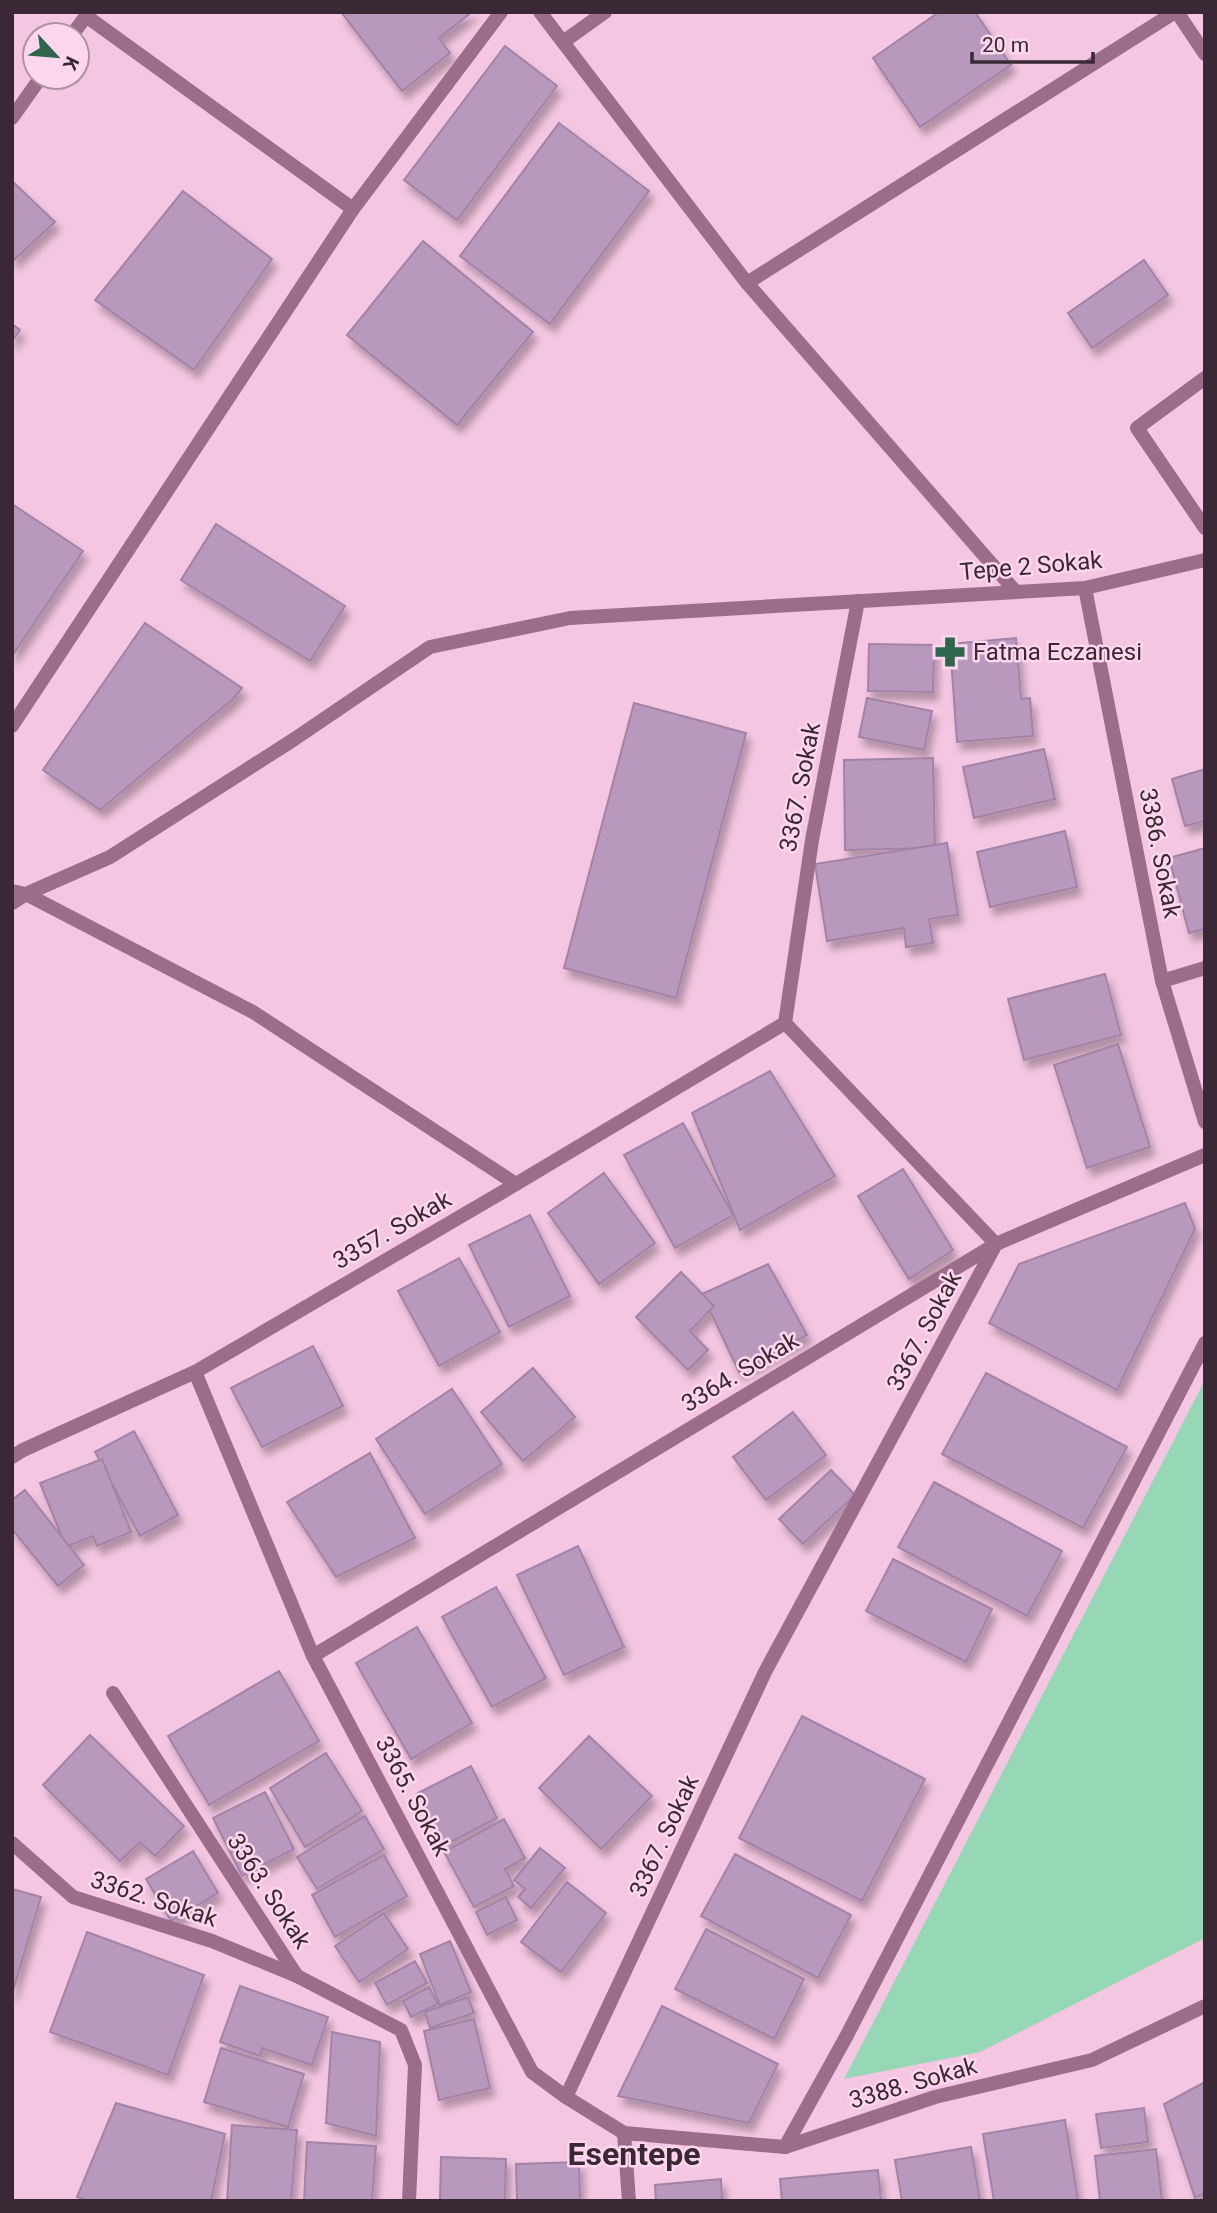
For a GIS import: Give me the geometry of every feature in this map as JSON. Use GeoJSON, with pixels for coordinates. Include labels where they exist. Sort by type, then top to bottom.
{"type":"FeatureCollection","features":[{"type":"Feature","properties":{"kind":"street"},"geometry":{"type":"LineString","coordinates":[[12,726],[353,209],[501,12]]}},
{"type":"Feature","properties":{"kind":"street"},"geometry":{"type":"LineString","coordinates":[[540,12],[747,283],[1016,592]]}},
{"type":"Feature","properties":{"kind":"street"},"geometry":{"type":"LineString","coordinates":[[563,42],[605,12]]}},
{"type":"Feature","properties":{"kind":"street"},"geometry":{"type":"LineString","coordinates":[[747,283],[1176,12],[1205,54]]}},
{"type":"Feature","properties":{"kind":"street"},"geometry":{"type":"LineString","coordinates":[[87,14],[353,209]]}},
{"type":"Feature","properties":{"kind":"street"},"geometry":{"type":"LineString","coordinates":[[12,118],[31,91]]}},
{"type":"Feature","properties":{"kind":"street"},"geometry":{"type":"LineString","coordinates":[[1205,378],[1137,428],[1205,528]]}},
{"type":"Feature","properties":{"kind":"street","name":"Tepe 2 Sokak"},"geometry":{"type":"LineString","coordinates":[[12,903],[19,892],[110,857],[293,740],[430,647],[570,618],[1085,588],[1205,560]]}},
{"type":"Feature","properties":{"kind":"street","name":"3386. Sokak"},"geometry":{"type":"LineString","coordinates":[[1085,588],[1162,981],[1205,1122]]}},
{"type":"Feature","properties":{"kind":"street","name":"3367. Sokak"},"geometry":{"type":"LineString","coordinates":[[785,1023],[812,840],[858,601]]}},
{"type":"Feature","properties":{"kind":"street"},"geometry":{"type":"LineString","coordinates":[[19,892],[253,1012],[516,1184]]}},
{"type":"Feature","properties":{"kind":"street"},"geometry":{"type":"LineString","coordinates":[[1162,981],[1205,968]]}},
{"type":"Feature","properties":{"kind":"street"},"geometry":{"type":"LineString","coordinates":[[785,1023],[996,1244]]}},
{"type":"Feature","properties":{"kind":"street","name":"3357. Sokak"},"geometry":{"type":"LineString","coordinates":[[12,1457],[195,1372],[785,1023]]}},
{"type":"Feature","properties":{"kind":"street","name":"3364. Sokak"},"geometry":{"type":"LineString","coordinates":[[313,1656],[996,1244],[1205,1155]]}},
{"type":"Feature","properties":{"kind":"street","name":"3367. Sokak"},"geometry":{"type":"LineString","coordinates":[[566,2097],[765,1672],[996,1244]]}},
{"type":"Feature","properties":{"kind":"street"},"geometry":{"type":"LineString","coordinates":[[785,2147],[846,2037],[1205,1343]]}},
{"type":"Feature","properties":{"kind":"street","name":"3365. Sokak"},"geometry":{"type":"LineString","coordinates":[[195,1372],[313,1656],[532,2072],[624,2133]]}},
{"type":"Feature","properties":{"kind":"street","name":"3363. Sokak"},"geometry":{"type":"LineString","coordinates":[[113,1693],[297,1976],[401,2030],[415,2065],[409,2201]]}},
{"type":"Feature","properties":{"kind":"street","name":"3362. Sokak"},"geometry":{"type":"LineString","coordinates":[[12,1843],[73,1897],[212,1941],[297,1976]]}},
{"type":"Feature","properties":{"kind":"street","name":"3388. Sokak"},"geometry":{"type":"LineString","coordinates":[[624,2133],[785,2147],[934,2097],[1092,2060],[1205,2007]]}},
{"type":"Feature","properties":{"kind":"street"},"geometry":{"type":"LineString","coordinates":[[624,2133],[629,2201]]}},
{"type":"Feature","properties":{"kind":"green space"},"geometry":{"type":"Polygon","coordinates":[[[1205,1380],[1205,1938],[980,2052],[844,2079],[1205,1380]]]}},
{"type":"Feature","properties":{"kind":"building"},"geometry":{"type":"Polygon","coordinates":[[[341,12],[472,12],[439,38],[450,53],[402,91],[341,12]]]}},
{"type":"Feature","properties":{"kind":"building"},"geometry":{"type":"Polygon","coordinates":[[[939,12],[975,12],[1011,65],[920,127],[873,58],[939,12]]]}},
{"type":"Feature","properties":{"kind":"building"},"geometry":{"type":"Polygon","coordinates":[[[505,46],[557,86],[457,220],[404,180],[505,46]]]}},
{"type":"Feature","properties":{"kind":"building"},"geometry":{"type":"Polygon","coordinates":[[[559,123],[649,191],[550,324],[460,256],[559,123]]]}},
{"type":"Feature","properties":{"kind":"building"},"geometry":{"type":"Polygon","coordinates":[[[12,181],[55,222],[14,260],[12,258],[12,181]]]}},
{"type":"Feature","properties":{"kind":"building"},"geometry":{"type":"Polygon","coordinates":[[[183,191],[272,259],[194,370],[95,300],[183,191]]]}},
{"type":"Feature","properties":{"kind":"building"},"geometry":{"type":"Polygon","coordinates":[[[423,241],[533,332],[457,425],[347,335],[423,241]]]}},
{"type":"Feature","properties":{"kind":"building"},"geometry":{"type":"Polygon","coordinates":[[[1144,260],[1168,295],[1092,348],[1068,313],[1144,260]]]}},
{"type":"Feature","properties":{"kind":"building"},"geometry":{"type":"Polygon","coordinates":[[[12,324],[20,330],[12,341],[12,324]]]}},
{"type":"Feature","properties":{"kind":"building"},"geometry":{"type":"Polygon","coordinates":[[[12,504],[83,551],[12,656],[12,504]]]}},
{"type":"Feature","properties":{"kind":"building"},"geometry":{"type":"Polygon","coordinates":[[[216,524],[345,606],[310,661],[181,580],[216,524]]]}},
{"type":"Feature","properties":{"kind":"building"},"geometry":{"type":"Polygon","coordinates":[[[145,623],[242,688],[233,699],[100,810],[43,770],[145,623]]]}},
{"type":"Feature","properties":{"kind":"building"},"geometry":{"type":"Polygon","coordinates":[[[1016,638],[1021,699],[1030,698],[1033,736],[957,742],[950,644],[1016,638]]]}},
{"type":"Feature","properties":{"kind":"building"},"geometry":{"type":"Polygon","coordinates":[[[869,644],[934,645],[933,692],[868,691],[869,644]]]}},
{"type":"Feature","properties":{"kind":"building"},"geometry":{"type":"Polygon","coordinates":[[[867,698],[932,711],[924,750],[859,737],[867,698]]]}},
{"type":"Feature","properties":{"kind":"building"},"geometry":{"type":"Polygon","coordinates":[[[634,703],[746,733],[676,998],[564,968],[634,703]]]}},
{"type":"Feature","properties":{"kind":"building"},"geometry":{"type":"Polygon","coordinates":[[[1044,749],[1055,799],[974,818],[963,767],[1044,749]]]}},
{"type":"Feature","properties":{"kind":"building"},"geometry":{"type":"Polygon","coordinates":[[[933,758],[935,848],[845,850],[844,760],[933,758]]]}},
{"type":"Feature","properties":{"kind":"building"},"geometry":{"type":"Polygon","coordinates":[[[1205,769],[1205,821],[1185,826],[1172,779],[1205,769]]]}},
{"type":"Feature","properties":{"kind":"building"},"geometry":{"type":"Polygon","coordinates":[[[1065,831],[1077,887],[990,907],[977,852],[1065,831]]]}},
{"type":"Feature","properties":{"kind":"building"},"geometry":{"type":"Polygon","coordinates":[[[947,843],[958,915],[929,919],[933,943],[906,947],[904,928],[827,941],[815,864],[947,843]]]}},
{"type":"Feature","properties":{"kind":"building"},"geometry":{"type":"Polygon","coordinates":[[[1205,848],[1205,929],[1189,933],[1169,858],[1205,848]]]}},
{"type":"Feature","properties":{"kind":"building"},"geometry":{"type":"Polygon","coordinates":[[[1105,974],[1121,1035],[1024,1060],[1008,999],[1105,974]]]}},
{"type":"Feature","properties":{"kind":"building"},"geometry":{"type":"Polygon","coordinates":[[[1118,1044],[1150,1147],[1087,1168],[1054,1065],[1118,1044]]]}},
{"type":"Feature","properties":{"kind":"building"},"geometry":{"type":"Polygon","coordinates":[[[770,1071],[835,1176],[740,1230],[692,1113],[770,1071]]]}},
{"type":"Feature","properties":{"kind":"building"},"geometry":{"type":"Polygon","coordinates":[[[683,1123],[733,1215],[675,1248],[624,1155],[683,1123]]]}},
{"type":"Feature","properties":{"kind":"building"},"geometry":{"type":"Polygon","coordinates":[[[903,1169],[953,1250],[909,1279],[858,1196],[903,1169]]]}},
{"type":"Feature","properties":{"kind":"building"},"geometry":{"type":"Polygon","coordinates":[[[604,1173],[655,1243],[599,1284],[548,1213],[604,1173]]]}},
{"type":"Feature","properties":{"kind":"building"},"geometry":{"type":"Polygon","coordinates":[[[1185,1203],[1195,1229],[1117,1390],[989,1323],[1019,1264],[1185,1203]]]}},
{"type":"Feature","properties":{"kind":"building"},"geometry":{"type":"Polygon","coordinates":[[[530,1215],[570,1296],[509,1327],[469,1245],[530,1215]]]}},
{"type":"Feature","properties":{"kind":"building"},"geometry":{"type":"Polygon","coordinates":[[[459,1258],[500,1332],[439,1366],[398,1291],[459,1258]]]}},
{"type":"Feature","properties":{"kind":"building"},"geometry":{"type":"Polygon","coordinates":[[[768,1264],[807,1335],[739,1372],[702,1294],[768,1264]]]}},
{"type":"Feature","properties":{"kind":"building"},"geometry":{"type":"Polygon","coordinates":[[[681,1272],[714,1306],[690,1331],[708,1350],[688,1370],[636,1317],[681,1272]]]}},
{"type":"Feature","properties":{"kind":"building"},"geometry":{"type":"Polygon","coordinates":[[[313,1346],[343,1406],[262,1447],[231,1388],[313,1346]]]}},
{"type":"Feature","properties":{"kind":"building"},"geometry":{"type":"Polygon","coordinates":[[[533,1368],[575,1417],[523,1461],[481,1412],[533,1368]]]}},
{"type":"Feature","properties":{"kind":"building"},"geometry":{"type":"Polygon","coordinates":[[[986,1373],[1127,1447],[1083,1528],[942,1454],[986,1373]]]}},
{"type":"Feature","properties":{"kind":"building"},"geometry":{"type":"Polygon","coordinates":[[[452,1389],[502,1464],[425,1514],[376,1439],[452,1389]]]}},
{"type":"Feature","properties":{"kind":"building"},"geometry":{"type":"Polygon","coordinates":[[[793,1412],[826,1455],[766,1500],[733,1457],[793,1412]]]}},
{"type":"Feature","properties":{"kind":"building"},"geometry":{"type":"Polygon","coordinates":[[[134,1431],[178,1515],[140,1536],[95,1452],[134,1431]]]}},
{"type":"Feature","properties":{"kind":"building"},"geometry":{"type":"Polygon","coordinates":[[[370,1453],[415,1538],[336,1577],[287,1502],[370,1453]]]}},
{"type":"Feature","properties":{"kind":"building"},"geometry":{"type":"Polygon","coordinates":[[[102,1459],[131,1532],[97,1546],[93,1536],[66,1547],[40,1483],[102,1459]]]}},
{"type":"Feature","properties":{"kind":"building"},"geometry":{"type":"Polygon","coordinates":[[[831,1470],[855,1495],[803,1544],[779,1519],[831,1470]]]}},
{"type":"Feature","properties":{"kind":"building"},"geometry":{"type":"Polygon","coordinates":[[[934,1482],[1062,1551],[1027,1616],[898,1547],[934,1482]]]}},
{"type":"Feature","properties":{"kind":"building"},"geometry":{"type":"Polygon","coordinates":[[[25,1490],[84,1565],[58,1586],[12,1529],[12,1500],[25,1490]]]}},
{"type":"Feature","properties":{"kind":"building"},"geometry":{"type":"Polygon","coordinates":[[[578,1546],[624,1647],[564,1675],[517,1575],[578,1546]]]}},
{"type":"Feature","properties":{"kind":"building"},"geometry":{"type":"Polygon","coordinates":[[[893,1559],[992,1609],[966,1662],[866,1611],[893,1559]]]}},
{"type":"Feature","properties":{"kind":"building"},"geometry":{"type":"Polygon","coordinates":[[[496,1587],[546,1678],[492,1707],[442,1617],[496,1587]]]}},
{"type":"Feature","properties":{"kind":"building"},"geometry":{"type":"Polygon","coordinates":[[[417,1627],[472,1723],[411,1759],[356,1663],[417,1627]]]}},
{"type":"Feature","properties":{"kind":"building"},"geometry":{"type":"Polygon","coordinates":[[[279,1671],[319,1741],[209,1805],[168,1736],[279,1671]]]}},
{"type":"Feature","properties":{"kind":"building"},"geometry":{"type":"Polygon","coordinates":[[[802,1716],[925,1779],[862,1901],[739,1838],[802,1716]]]}},
{"type":"Feature","properties":{"kind":"building"},"geometry":{"type":"Polygon","coordinates":[[[90,1735],[184,1826],[155,1856],[140,1842],[120,1861],[43,1785],[90,1735]]]}},
{"type":"Feature","properties":{"kind":"building"},"geometry":{"type":"Polygon","coordinates":[[[589,1736],[652,1796],[601,1849],[539,1788],[589,1736]]]}},
{"type":"Feature","properties":{"kind":"building"},"geometry":{"type":"Polygon","coordinates":[[[326,1753],[362,1811],[305,1847],[270,1788],[326,1753]]]}},
{"type":"Feature","properties":{"kind":"building"},"geometry":{"type":"Polygon","coordinates":[[[471,1766],[497,1818],[445,1845],[418,1793],[471,1766]]]}},
{"type":"Feature","properties":{"kind":"building"},"geometry":{"type":"Polygon","coordinates":[[[265,1792],[294,1849],[242,1876],[213,1818],[265,1792]]]}},
{"type":"Feature","properties":{"kind":"building"},"geometry":{"type":"Polygon","coordinates":[[[365,1816],[384,1849],[317,1889],[297,1857],[365,1816]]]}},
{"type":"Feature","properties":{"kind":"building"},"geometry":{"type":"Polygon","coordinates":[[[504,1819],[525,1858],[505,1869],[514,1886],[474,1907],[444,1852],[504,1819]]]}},
{"type":"Feature","properties":{"kind":"building"},"geometry":{"type":"Polygon","coordinates":[[[540,1848],[565,1868],[531,1908],[518,1897],[525,1889],[514,1880],[540,1848]]]}},
{"type":"Feature","properties":{"kind":"building"},"geometry":{"type":"Polygon","coordinates":[[[193,1851],[218,1893],[171,1921],[146,1879],[193,1851]]]}},
{"type":"Feature","properties":{"kind":"building"},"geometry":{"type":"Polygon","coordinates":[[[735,1854],[851,1915],[818,1978],[701,1916],[735,1854]]]}},
{"type":"Feature","properties":{"kind":"building"},"geometry":{"type":"Polygon","coordinates":[[[384,1855],[407,1896],[335,1937],[312,1895],[384,1855]]]}},
{"type":"Feature","properties":{"kind":"building"},"geometry":{"type":"Polygon","coordinates":[[[567,1882],[606,1913],[561,1972],[521,1942],[567,1882]]]}},
{"type":"Feature","properties":{"kind":"building"},"geometry":{"type":"Polygon","coordinates":[[[12,1889],[41,1897],[12,1994],[12,1889]]]}},
{"type":"Feature","properties":{"kind":"building"},"geometry":{"type":"Polygon","coordinates":[[[506,1897],[517,1920],[487,1935],[476,1912],[506,1897]]]}},
{"type":"Feature","properties":{"kind":"building"},"geometry":{"type":"Polygon","coordinates":[[[384,1913],[408,1949],[359,1982],[335,1946],[384,1913]]]}},
{"type":"Feature","properties":{"kind":"building"},"geometry":{"type":"Polygon","coordinates":[[[706,1929],[804,1979],[774,2039],[675,1989],[706,1929]]]}},
{"type":"Feature","properties":{"kind":"building"},"geometry":{"type":"Polygon","coordinates":[[[87,1932],[204,1975],[168,2075],[50,2032],[87,1932]]]}},
{"type":"Feature","properties":{"kind":"building"},"geometry":{"type":"Polygon","coordinates":[[[450,1941],[471,1992],[440,2005],[420,1954],[450,1941]]]}},
{"type":"Feature","properties":{"kind":"building"},"geometry":{"type":"Polygon","coordinates":[[[415,1961],[427,1983],[387,2005],[375,1983],[415,1961]]]}},
{"type":"Feature","properties":{"kind":"building"},"geometry":{"type":"Polygon","coordinates":[[[240,1986],[328,2017],[312,2065],[262,2048],[260,2056],[220,2042],[240,1986]]]}},
{"type":"Feature","properties":{"kind":"building"},"geometry":{"type":"Polygon","coordinates":[[[429,1987],[438,2004],[411,2017],[403,2001],[429,1987]]]}},
{"type":"Feature","properties":{"kind":"building"},"geometry":{"type":"Polygon","coordinates":[[[468,1997],[474,2013],[430,2028],[425,2012],[468,1997]]]}},
{"type":"Feature","properties":{"kind":"building"},"geometry":{"type":"Polygon","coordinates":[[[662,2006],[778,2064],[749,2123],[618,2096],[662,2006]]]}},
{"type":"Feature","properties":{"kind":"building"},"geometry":{"type":"Polygon","coordinates":[[[474,2019],[490,2088],[439,2100],[424,2031],[474,2019]]]}},
{"type":"Feature","properties":{"kind":"building"},"geometry":{"type":"Polygon","coordinates":[[[332,2032],[380,2042],[376,2136],[326,2123],[332,2032]]]}},
{"type":"Feature","properties":{"kind":"building"},"geometry":{"type":"Polygon","coordinates":[[[221,2048],[304,2074],[288,2127],[204,2102],[221,2048]]]}},
{"type":"Feature","properties":{"kind":"building"},"geometry":{"type":"Polygon","coordinates":[[[1205,2082],[1205,2193],[1195,2198],[1164,2104],[1205,2082]]]}},
{"type":"Feature","properties":{"kind":"building"},"geometry":{"type":"Polygon","coordinates":[[[116,2103],[225,2134],[211,2201],[89,2201],[77,2197],[116,2103]]]}},
{"type":"Feature","properties":{"kind":"building"},"geometry":{"type":"Polygon","coordinates":[[[1144,2108],[1148,2142],[1101,2148],[1096,2114],[1144,2108]]]}},
{"type":"Feature","properties":{"kind":"building"},"geometry":{"type":"Polygon","coordinates":[[[1065,2120],[1078,2201],[994,2201],[983,2134],[1065,2120]]]}},
{"type":"Feature","properties":{"kind":"building"},"geometry":{"type":"Polygon","coordinates":[[[232,2125],[297,2130],[291,2201],[227,2201],[232,2125]]]}},
{"type":"Feature","properties":{"kind":"building"},"geometry":{"type":"Polygon","coordinates":[[[307,2142],[376,2146],[372,2201],[304,2201],[307,2142]]]}},
{"type":"Feature","properties":{"kind":"building"},"geometry":{"type":"Polygon","coordinates":[[[971,2147],[980,2201],[902,2201],[895,2160],[971,2147]]]}},
{"type":"Feature","properties":{"kind":"building"},"geometry":{"type":"Polygon","coordinates":[[[1156,2149],[1162,2201],[1100,2201],[1095,2156],[1156,2149]]]}},
{"type":"Feature","properties":{"kind":"building"},"geometry":{"type":"Polygon","coordinates":[[[441,2157],[506,2159],[505,2201],[440,2201],[441,2157]]]}},
{"type":"Feature","properties":{"kind":"building"},"geometry":{"type":"Polygon","coordinates":[[[579,2162],[580,2201],[517,2201],[516,2164],[579,2162]]]}},
{"type":"Feature","properties":{"kind":"building"},"geometry":{"type":"Polygon","coordinates":[[[878,2170],[881,2201],[782,2201],[780,2179],[878,2170]]]}},
{"type":"Feature","properties":{"kind":"building"},"geometry":{"type":"Polygon","coordinates":[[[721,2179],[722,2201],[656,2201],[655,2185],[721,2179]]]}},
{"type":"Feature","properties":{"kind":"place","name":"Fatma Eczanesi"},"geometry":{"type":"Point","coordinates":[950,652]}},
{"type":"Feature","properties":{"kind":"district","name":"Esentepe"},"geometry":{"type":"Point","coordinates":[634,2154]}}]}
